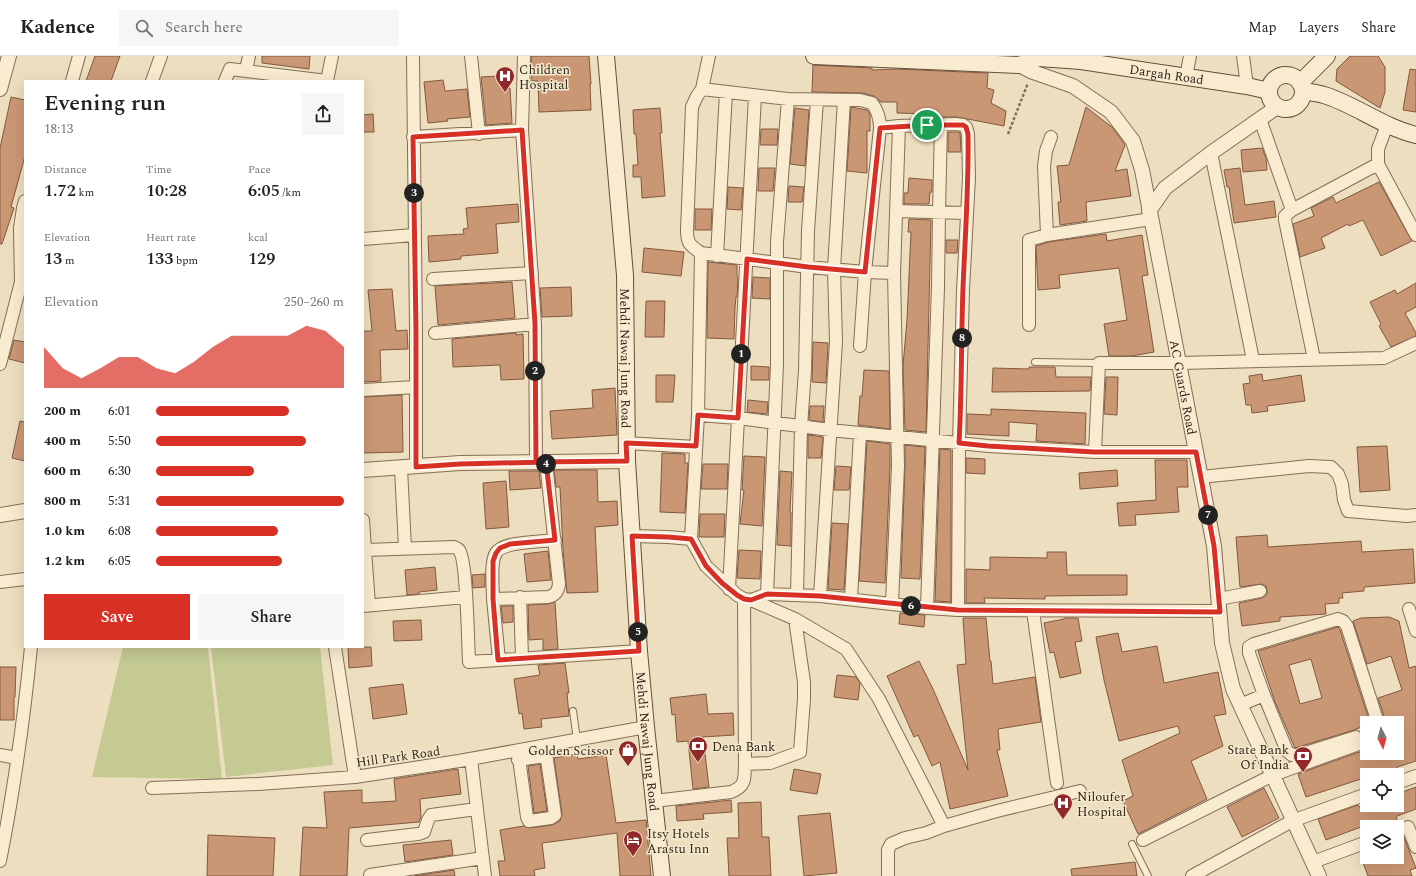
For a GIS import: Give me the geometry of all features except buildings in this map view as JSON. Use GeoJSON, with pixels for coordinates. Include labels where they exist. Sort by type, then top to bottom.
{"type":"FeatureCollection","features":[{"type":"Feature","properties":{"kind":"main road","name":"Mehdi Nawaj Jung Road"},"geometry":{"type":"LineString","coordinates":[[606,56],[625,275],[626,443],[639,651],[662,876]]}},
{"type":"Feature","properties":{"kind":"main road","name":"Dargah Road"},"geometry":{"type":"LineString","coordinates":[[814,56],[1081,61],[1247,86],[1269,91]]}},
{"type":"Feature","properties":{"kind":"main road"},"geometry":{"type":"LineString","coordinates":[[1327,56],[1301,87],[1300,101],[1292,108],[1287,109],[1277,107],[1271,100],[1269,91],[1273,82],[1281,76],[1292,77],[1301,87],[1344,103],[1387,125],[1416,134]]}},
{"type":"Feature","properties":{"kind":"street"},"geometry":{"type":"LineString","coordinates":[[0,89],[9,56]]}},
{"type":"Feature","properties":{"kind":"street"},"geometry":{"type":"LineString","coordinates":[[72,80],[79,56]]}},
{"type":"Feature","properties":{"kind":"street"},"geometry":{"type":"LineString","coordinates":[[152,80],[161,56]]}},
{"type":"Feature","properties":{"kind":"street"},"geometry":{"type":"LineString","coordinates":[[246,70],[249,56]]}},
{"type":"Feature","properties":{"kind":"street"},"geometry":{"type":"LineString","coordinates":[[327,80],[332,56]]}},
{"type":"Feature","properties":{"kind":"street"},"geometry":{"type":"LineString","coordinates":[[413,56],[416,467]]}},
{"type":"Feature","properties":{"kind":"street"},"geometry":{"type":"LineString","coordinates":[[471,56],[479,134]]}},
{"type":"Feature","properties":{"kind":"street"},"geometry":{"type":"LineString","coordinates":[[493,599],[548,597],[555,594],[558,590],[559,584],[555,540],[541,462],[535,324],[522,130],[524,56]]}},
{"type":"Feature","properties":{"kind":"street"},"geometry":{"type":"LineString","coordinates":[[709,56],[702,89],[692,107],[687,230],[687,238],[690,246],[701,252],[717,256],[808,267],[894,273]]}},
{"type":"Feature","properties":{"kind":"street"},"geometry":{"type":"LineString","coordinates":[[1186,77],[1190,56]]}},
{"type":"Feature","properties":{"kind":"street"},"geometry":{"type":"LineString","coordinates":[[1243,56],[1247,86]]}},
{"type":"Feature","properties":{"kind":"street","name":"AC Guards Road"},"geometry":{"type":"LineString","coordinates":[[1029,61],[1073,86],[1111,112],[1132,141],[1142,170],[1214,546],[1222,643],[1233,689],[1316,872]]}},
{"type":"Feature","properties":{"kind":"street"},"geometry":{"type":"LineString","coordinates":[[225,80],[230,69],[320,80]]}},
{"type":"Feature","properties":{"kind":"street"},"geometry":{"type":"LineString","coordinates":[[702,89],[788,99],[860,100],[872,103],[877,110],[880,119],[880,128],[865,272],[860,346]]}},
{"type":"Feature","properties":{"kind":"street"},"geometry":{"type":"LineString","coordinates":[[717,256],[726,92]]}},
{"type":"Feature","properties":{"kind":"street"},"geometry":{"type":"LineString","coordinates":[[729,588],[747,259],[754,96]]}},
{"type":"Feature","properties":{"kind":"street"},"geometry":{"type":"LineString","coordinates":[[767,594],[777,364],[777,263],[788,99]]}},
{"type":"Feature","properties":{"kind":"street"},"geometry":{"type":"LineString","coordinates":[[797,595],[801,426],[806,370],[808,231],[817,100]]}},
{"type":"Feature","properties":{"kind":"street"},"geometry":{"type":"LineString","coordinates":[[820,596],[836,342],[834,269],[844,100]]}},
{"type":"Feature","properties":{"kind":"street"},"geometry":{"type":"LineString","coordinates":[[1029,325],[1029,240],[1047,235],[1150,215],[1165,188],[1211,153],[1277,107]]}},
{"type":"Feature","properties":{"kind":"street"},"geometry":{"type":"LineString","coordinates":[[1260,120],[1292,210]]}},
{"type":"Feature","properties":{"kind":"street"},"geometry":{"type":"LineString","coordinates":[[880,128],[956,124],[966,127],[968,134],[969,178],[966,213],[959,443],[958,610]]}},
{"type":"Feature","properties":{"kind":"street"},"geometry":{"type":"LineString","coordinates":[[927,608],[938,287],[938,212],[941,125]]}},
{"type":"Feature","properties":{"kind":"street"},"geometry":{"type":"LineString","coordinates":[[1387,125],[1378,150],[1378,164],[1416,235]]}},
{"type":"Feature","properties":{"kind":"street"},"geometry":{"type":"LineString","coordinates":[[892,603],[898,437],[894,273],[899,126]]}},
{"type":"Feature","properties":{"kind":"street"},"geometry":{"type":"LineString","coordinates":[[413,137],[479,134],[522,130]]}},
{"type":"Feature","properties":{"kind":"street"},"geometry":{"type":"LineString","coordinates":[[1047,235],[1044,166],[1046,151],[1051,137]]}},
{"type":"Feature","properties":{"kind":"street"},"geometry":{"type":"LineString","coordinates":[[1211,153],[1253,360]]}},
{"type":"Feature","properties":{"kind":"street"},"geometry":{"type":"LineString","coordinates":[[1314,359],[1285,216],[1292,210],[1378,164]]}},
{"type":"Feature","properties":{"kind":"street"},"geometry":{"type":"LineString","coordinates":[[0,364],[21,282],[20,228],[24,204]]}},
{"type":"Feature","properties":{"kind":"street"},"geometry":{"type":"LineString","coordinates":[[896,211],[966,213]]}},
{"type":"Feature","properties":{"kind":"street"},"geometry":{"type":"LineString","coordinates":[[364,239],[414,235]]}},
{"type":"Feature","properties":{"kind":"street"},"geometry":{"type":"LineString","coordinates":[[701,252],[698,415],[691,539],[706,566],[729,588],[747,599],[795,619],[846,650],[879,699],[944,826]]}},
{"type":"Feature","properties":{"kind":"street"},"geometry":{"type":"LineString","coordinates":[[433,279],[532,273]]}},
{"type":"Feature","properties":{"kind":"street"},"geometry":{"type":"LineString","coordinates":[[435,333],[535,324]]}},
{"type":"Feature","properties":{"kind":"street"},"geometry":{"type":"LineString","coordinates":[[1094,452],[1099,363],[1180,363],[1253,360],[1384,358],[1416,343]]}},
{"type":"Feature","properties":{"kind":"street"},"geometry":{"type":"LineString","coordinates":[[364,390],[416,387]]}},
{"type":"Feature","properties":{"kind":"street"},"geometry":{"type":"LineString","coordinates":[[698,415],[738,418],[775,424],[988,446],[1094,452],[1196,452]]}},
{"type":"Feature","properties":{"kind":"street"},"geometry":{"type":"LineString","coordinates":[[851,599],[860,433]]}},
{"type":"Feature","properties":{"kind":"street"},"geometry":{"type":"LineString","coordinates":[[626,443],[696,446]]}},
{"type":"Feature","properties":{"kind":"street"},"geometry":{"type":"LineString","coordinates":[[364,470],[460,464],[627,461]]}},
{"type":"Feature","properties":{"kind":"street"},"geometry":{"type":"LineString","coordinates":[[1201,478],[1309,466],[1330,468],[1338,474],[1342,484],[1344,500],[1348,511],[1399,516],[1416,515]]}},
{"type":"Feature","properties":{"kind":"street"},"geometry":{"type":"LineString","coordinates":[[400,468],[405,548]]}},
{"type":"Feature","properties":{"kind":"street"},"geometry":{"type":"LineString","coordinates":[[0,515],[24,512]]}},
{"type":"Feature","properties":{"kind":"street"},"geometry":{"type":"LineString","coordinates":[[632,536],[691,539]]}},
{"type":"Feature","properties":{"kind":"street"},"geometry":{"type":"LineString","coordinates":[[498,660],[493,599],[493,561],[496,553],[500,548],[510,544],[555,540]]}},
{"type":"Feature","properties":{"kind":"street"},"geometry":{"type":"LineString","coordinates":[[466,597],[366,605],[364,550],[454,547],[459,549],[463,565],[466,597],[469,662],[639,651]]}},
{"type":"Feature","properties":{"kind":"street"},"geometry":{"type":"LineString","coordinates":[[0,582],[24,579]]}},
{"type":"Feature","properties":{"kind":"street"},"geometry":{"type":"LineString","coordinates":[[747,599],[767,594],[797,595],[892,603],[927,608],[1033,611],[1219,605],[1260,592]]}},
{"type":"Feature","properties":{"kind":"street"},"geometry":{"type":"LineString","coordinates":[[520,597],[522,658]]}},
{"type":"Feature","properties":{"kind":"street"},"geometry":{"type":"LineString","coordinates":[[654,801],[731,792],[739,789],[744,782],[747,599]]}},
{"type":"Feature","properties":{"kind":"street"},"geometry":{"type":"LineString","coordinates":[[1409,609],[1416,631]]}},
{"type":"Feature","properties":{"kind":"street"},"geometry":{"type":"LineString","coordinates":[[1033,611],[1057,783]]}},
{"type":"Feature","properties":{"kind":"street"},"geometry":{"type":"LineString","coordinates":[[745,764],[770,763],[800,752],[804,682],[795,619]]}},
{"type":"Feature","properties":{"kind":"street"},"geometry":{"type":"LineString","coordinates":[[1360,735],[1299,755],[1292,755],[1287,751],[1264,695],[1249,653],[1249,648],[1254,644],[1338,619],[1343,621],[1347,626],[1376,716]]}},
{"type":"Feature","properties":{"kind":"street"},"geometry":{"type":"LineString","coordinates":[[0,860],[17,758],[28,681],[31,648]]}},
{"type":"Feature","properties":{"kind":"street"},"geometry":{"type":"LineString","coordinates":[[335,648],[355,777]]}},
{"type":"Feature","properties":{"kind":"street"},"geometry":{"type":"LineString","coordinates":[[1240,705],[1264,695]]}},
{"type":"Feature","properties":{"kind":"street","name":"Hill Park Road"},"geometry":{"type":"LineString","coordinates":[[152,788],[258,784],[355,777],[471,759],[546,751],[577,740],[646,727]]}},
{"type":"Feature","properties":{"kind":"street"},"geometry":{"type":"LineString","coordinates":[[1137,842],[1273,775],[1360,744]]}},
{"type":"Feature","properties":{"kind":"street"},"geometry":{"type":"LineString","coordinates":[[518,755],[527,817],[529,821],[551,818],[555,815],[546,751]]}},
{"type":"Feature","properties":{"kind":"street"},"geometry":{"type":"LineString","coordinates":[[0,755],[17,758]]}},
{"type":"Feature","properties":{"kind":"street"},"geometry":{"type":"LineString","coordinates":[[471,759],[485,876]]}},
{"type":"Feature","properties":{"kind":"street"},"geometry":{"type":"LineString","coordinates":[[1404,780],[1416,776]]}},
{"type":"Feature","properties":{"kind":"street"},"geometry":{"type":"LineString","coordinates":[[888,876],[888,850],[891,844],[905,838],[997,811],[1080,791]]}},
{"type":"Feature","properties":{"kind":"street"},"geometry":{"type":"LineString","coordinates":[[1192,876],[1292,821],[1360,797]]}},
{"type":"Feature","properties":{"kind":"street"},"geometry":{"type":"LineString","coordinates":[[367,840],[418,834],[424,832],[431,815],[477,809]]}},
{"type":"Feature","properties":{"kind":"street"},"geometry":{"type":"LineString","coordinates":[[1407,827],[1416,847]]}},
{"type":"Feature","properties":{"kind":"street"},"geometry":{"type":"LineString","coordinates":[[1316,872],[1360,846]]}},
{"type":"Feature","properties":{"kind":"street"},"geometry":{"type":"LineString","coordinates":[[370,874],[483,858]]}},
{"type":"Feature","properties":{"kind":"lane"},"geometry":{"type":"LineString","coordinates":[[1034,362],[1099,363]]}},
{"type":"Feature","properties":{"kind":"lane"},"geometry":{"type":"LineString","coordinates":[[573,711],[577,740]]}},
{"type":"Feature","properties":{"kind":"lane"},"geometry":{"type":"LineString","coordinates":[[1137,842],[1148,876]]}},
{"type":"Feature","properties":{"kind":"path"},"geometry":{"type":"LineString","coordinates":[[1008,134],[1029,61]]}},
{"type":"Feature","properties":{"kind":"green space"},"geometry":{"type":"Polygon","coordinates":[[[123,648],[208,648],[222,779],[92,777],[123,648]]]}},
{"type":"Feature","properties":{"kind":"green space"},"geometry":{"type":"Polygon","coordinates":[[[211,648],[320,648],[333,765],[226,777],[211,648]]]}},
{"type":"Feature","properties":{"kind":"place","name":"Children Hospital"},"geometry":{"type":"Point","coordinates":[505,93]}},
{"type":"Feature","properties":{"kind":"place","name":"Dena Bank"},"geometry":{"type":"Point","coordinates":[698,763]}},
{"type":"Feature","properties":{"kind":"place","name":"Golden Scissor"},"geometry":{"type":"Point","coordinates":[628,767]}},
{"type":"Feature","properties":{"kind":"place","name":"State Bank Of India"},"geometry":{"type":"Point","coordinates":[1303,773]}},
{"type":"Feature","properties":{"kind":"place","name":"Niloufer Hospital"},"geometry":{"type":"Point","coordinates":[1063,820]}},
{"type":"Feature","properties":{"kind":"place","name":"Itsy Hotels Arastu Inn"},"geometry":{"type":"Point","coordinates":[633,857]}},
{"type":"Feature","properties":{"kind":"route"},"geometry":{"type":"LineString","coordinates":[[927,125],[963,125],[966,127],[968,134],[969,178],[963,290],[961,414],[959,443],[1094,452],[1196,452],[1214,546],[1220,612],[958,610],[820,596],[767,594],[751,600],[744,599],[737,595],[722,583],[706,566],[691,539],[632,536],[639,651],[498,660],[493,599],[493,561],[500,548],[510,544],[555,540],[546,462],[460,464],[416,467],[416,331],[413,137],[479,134],[522,130],[535,324],[536,462],[627,461],[626,443],[696,446],[698,415],[738,418],[747,259],[808,267],[865,272],[880,128],[927,125]]}}]}
